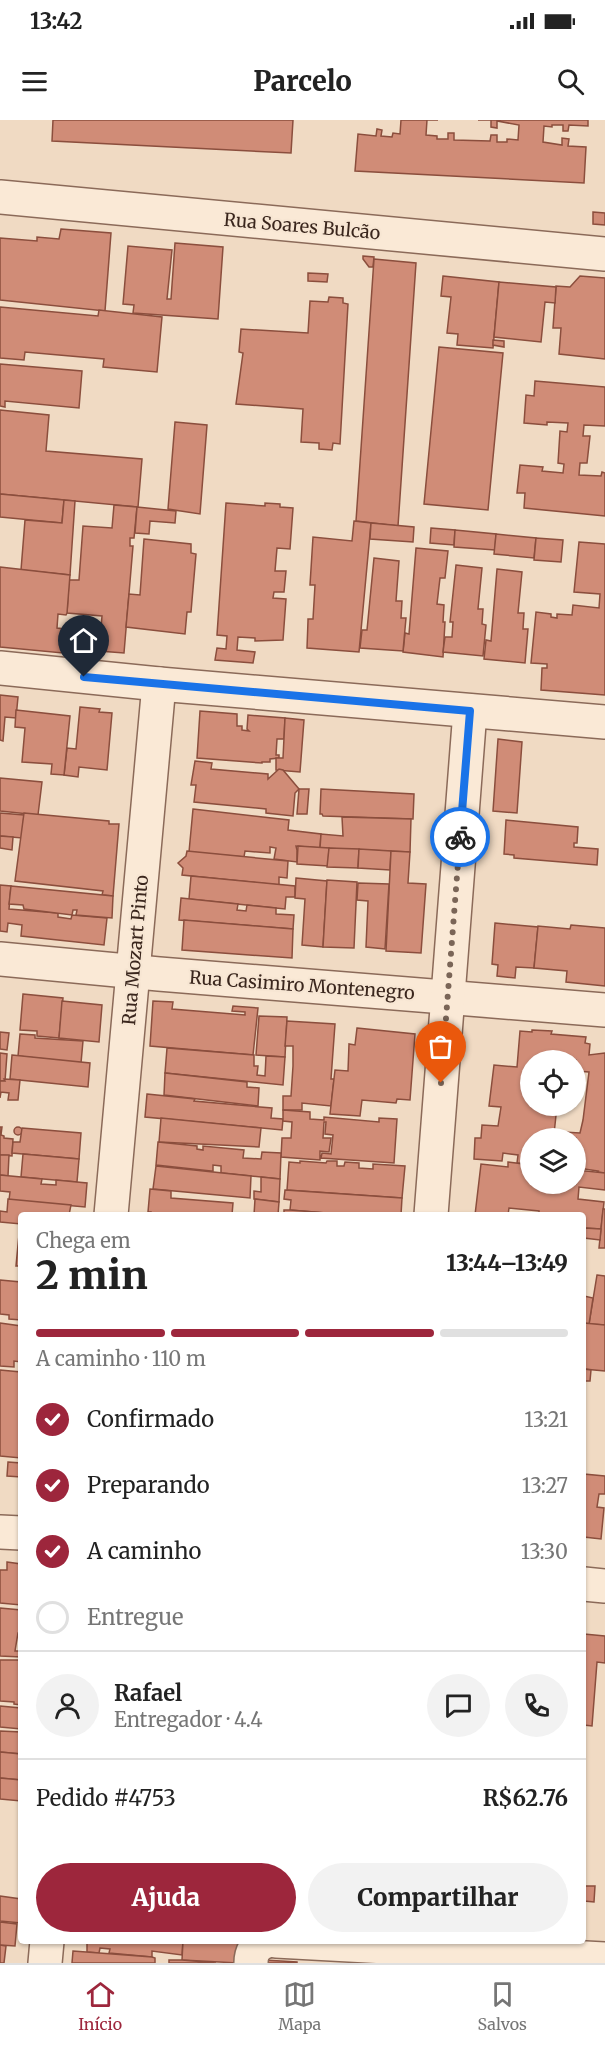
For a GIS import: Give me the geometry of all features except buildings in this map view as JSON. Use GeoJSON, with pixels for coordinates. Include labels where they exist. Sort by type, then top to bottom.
{"type":"FeatureCollection","features":[{"type":"Feature","properties":{"kind":"street","name":"Rua Soares Bulcão"},"geometry":{"type":"LineString","coordinates":[[0,197],[605,254]]}},
{"type":"Feature","properties":{"kind":"street"},"geometry":{"type":"LineString","coordinates":[[0,668],[159,684],[605,722]]}},
{"type":"Feature","properties":{"kind":"street","name":"Rua Mozart Pinto"},"geometry":{"type":"LineString","coordinates":[[111,1212],[159,684]]}},
{"type":"Feature","properties":{"kind":"street"},"geometry":{"type":"LineString","coordinates":[[431,1212],[470,711]]}},
{"type":"Feature","properties":{"kind":"street","name":"Rua Casimiro Montenegro"},"geometry":{"type":"LineString","coordinates":[[0,959],[605,1010]]}},
{"type":"Feature","properties":{"kind":"street"},"geometry":{"type":"LineString","coordinates":[[0,1532],[18,1533]]}},
{"type":"Feature","properties":{"kind":"street"},"geometry":{"type":"LineString","coordinates":[[586,1584],[605,1586]]}},
{"type":"Feature","properties":{"kind":"street"},"geometry":{"type":"LineString","coordinates":[[45,1963],[47,1944]]}},
{"type":"Feature","properties":{"kind":"street"},"geometry":{"type":"LineString","coordinates":[[251,1963],[251,1956],[260,1944]]}},
{"type":"Feature","properties":{"kind":"street"},"geometry":{"type":"LineString","coordinates":[[331,1944],[605,1959]]}},
{"type":"Feature","properties":{"kind":"way so far"},"geometry":{"type":"LineString","coordinates":[[441,1083],[460,837]]}},
{"type":"Feature","properties":{"kind":"route"},"geometry":{"type":"LineString","coordinates":[[84,677],[470,711],[460,837]]}}]}
